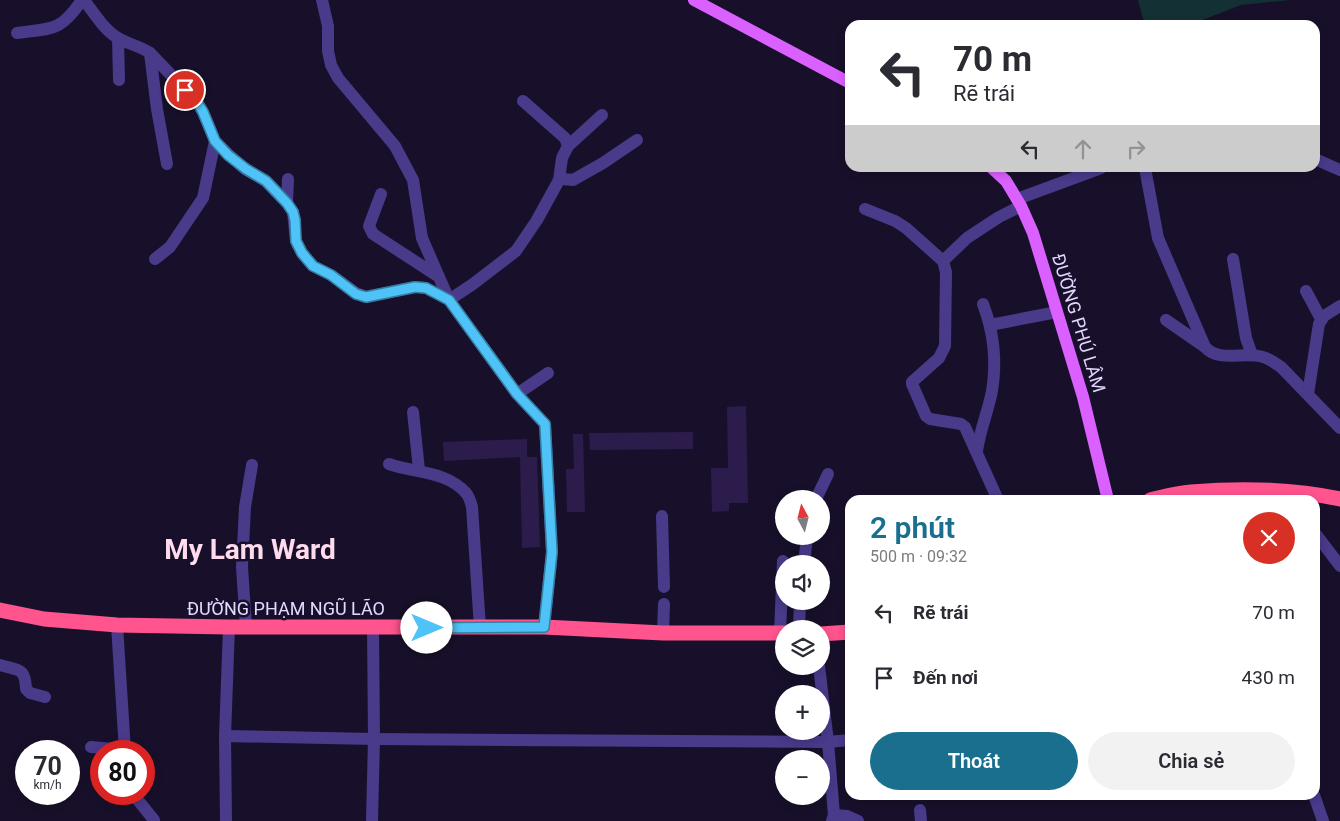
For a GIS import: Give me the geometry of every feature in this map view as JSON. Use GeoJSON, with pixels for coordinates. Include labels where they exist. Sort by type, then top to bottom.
{"type":"FeatureCollection","features":[{"type":"Feature","properties":{"kind":"highway"},"geometry":{"type":"LineString","coordinates":[[1175,495],[1190,492],[1252,491],[1280,495]]}},
{"type":"Feature","properties":{"kind":"highway"},"geometry":{"type":"LineString","coordinates":[[1320,496],[1340,499]]}},
{"type":"Feature","properties":{"kind":"highway","name":"ĐƯỜNG PHẠM NGŨ LÃO"},"geometry":{"type":"LineString","coordinates":[[0,610],[44,619],[118,625],[544,627],[663,633],[775,633]]}},
{"type":"Feature","properties":{"kind":"highway"},"geometry":{"type":"LineString","coordinates":[[830,633],[845,632]]}},
{"type":"Feature","properties":{"kind":"main road"},"geometry":{"type":"LineString","coordinates":[[694,0],[845,79]]}},
{"type":"Feature","properties":{"kind":"main road","name":"ĐƯỜNG PHÚ LÂM"},"geometry":{"type":"LineString","coordinates":[[997,172],[1006,180],[1019,203],[1032,233],[1083,397],[1107,495]]}},
{"type":"Feature","properties":{"kind":"street"},"geometry":{"type":"LineString","coordinates":[[17,33],[55,28],[83,0],[103,24],[118,38],[143,48],[150,53],[197,102],[215,141],[228,155],[266,181],[287,203],[293,212],[296,241],[302,253],[313,266],[331,275],[356,294],[366,297],[415,287],[426,288],[449,300]]}},
{"type":"Feature","properties":{"kind":"street"},"geometry":{"type":"LineString","coordinates":[[322,0],[328,26],[328,51],[331,65],[338,78],[395,146],[413,180],[422,238],[449,300],[517,394],[545,424],[552,552],[544,627]]}},
{"type":"Feature","properties":{"kind":"street"},"geometry":{"type":"LineString","coordinates":[[118,38],[119,80]]}},
{"type":"Feature","properties":{"kind":"street"},"geometry":{"type":"LineString","coordinates":[[150,53],[166,164]]}},
{"type":"Feature","properties":{"kind":"street"},"geometry":{"type":"LineString","coordinates":[[523,101],[565,138],[568,146]]}},
{"type":"Feature","properties":{"kind":"street"},"geometry":{"type":"LineString","coordinates":[[449,300],[473,284],[516,250],[537,220],[560,176],[562,158],[568,146],[602,115]]}},
{"type":"Feature","properties":{"kind":"street"},"geometry":{"type":"LineString","coordinates":[[560,176],[563,179],[573,180],[637,140]]}},
{"type":"Feature","properties":{"kind":"street"},"geometry":{"type":"LineString","coordinates":[[155,259],[170,247],[203,198],[215,141]]}},
{"type":"Feature","properties":{"kind":"street"},"geometry":{"type":"LineString","coordinates":[[1320,161],[1340,170]]}},
{"type":"Feature","properties":{"kind":"street"},"geometry":{"type":"LineString","coordinates":[[943,261],[967,238],[1019,203],[1092,172]]}},
{"type":"Feature","properties":{"kind":"street"},"geometry":{"type":"LineString","coordinates":[[1146,172],[1158,238],[1205,347]]}},
{"type":"Feature","properties":{"kind":"street"},"geometry":{"type":"LineString","coordinates":[[287,203],[288,179]]}},
{"type":"Feature","properties":{"kind":"street"},"geometry":{"type":"LineString","coordinates":[[381,194],[369,226],[373,234],[439,277]]}},
{"type":"Feature","properties":{"kind":"street"},"geometry":{"type":"LineString","coordinates":[[865,209],[895,221],[906,228],[943,261],[946,272],[945,346],[939,358],[912,384],[926,416],[930,419],[961,424],[969,434],[996,495]]}},
{"type":"Feature","properties":{"kind":"street"},"geometry":{"type":"LineString","coordinates":[[1233,258],[1246,338],[1252,355]]}},
{"type":"Feature","properties":{"kind":"street"},"geometry":{"type":"LineString","coordinates":[[1306,291],[1321,319]]}},
{"type":"Feature","properties":{"kind":"street"},"geometry":{"type":"LineString","coordinates":[[977,452],[979,433],[992,391],[995,358],[990,325],[983,304]]}},
{"type":"Feature","properties":{"kind":"street"},"geometry":{"type":"LineString","coordinates":[[1308,394],[1319,324],[1321,319],[1340,306]]}},
{"type":"Feature","properties":{"kind":"street"},"geometry":{"type":"LineString","coordinates":[[990,325],[1057,312]]}},
{"type":"Feature","properties":{"kind":"street"},"geometry":{"type":"LineString","coordinates":[[1166,320],[1208,351],[1220,355],[1252,355],[1262,357],[1281,367],[1340,428]]}},
{"type":"Feature","properties":{"kind":"street"},"geometry":{"type":"LineString","coordinates":[[517,394],[548,373]]}},
{"type":"Feature","properties":{"kind":"street"},"geometry":{"type":"LineString","coordinates":[[413,412],[419,470]]}},
{"type":"Feature","properties":{"kind":"street"},"geometry":{"type":"LineString","coordinates":[[246,627],[242,567],[244,507],[252,464]]}},
{"type":"Feature","properties":{"kind":"street"},"geometry":{"type":"LineString","coordinates":[[389,464],[419,470],[456,484],[467,494],[472,507],[480,628]]}},
{"type":"Feature","properties":{"kind":"street"},"geometry":{"type":"LineString","coordinates":[[820,490],[828,474]]}},
{"type":"Feature","properties":{"kind":"street"},"geometry":{"type":"LineString","coordinates":[[662,516],[664,587]]}},
{"type":"Feature","properties":{"kind":"street"},"geometry":{"type":"LineString","coordinates":[[1320,540],[1340,566]]}},
{"type":"Feature","properties":{"kind":"street"},"geometry":{"type":"LineString","coordinates":[[663,633],[664,604]]}},
{"type":"Feature","properties":{"kind":"street"},"geometry":{"type":"LineString","coordinates":[[118,625],[124,740]]}},
{"type":"Feature","properties":{"kind":"street"},"geometry":{"type":"LineString","coordinates":[[226,821],[225,736],[229,627]]}},
{"type":"Feature","properties":{"kind":"street"},"geometry":{"type":"LineString","coordinates":[[372,821],[374,739],[373,627]]}},
{"type":"Feature","properties":{"kind":"street"},"geometry":{"type":"LineString","coordinates":[[0,665],[22,672],[26,676],[26,689],[30,693],[45,697]]}},
{"type":"Feature","properties":{"kind":"street"},"geometry":{"type":"LineString","coordinates":[[819,675],[828,742],[833,818],[847,816],[858,821]]}},
{"type":"Feature","properties":{"kind":"street"},"geometry":{"type":"LineString","coordinates":[[225,736],[374,739],[828,742],[845,740]]}},
{"type":"Feature","properties":{"kind":"street"},"geometry":{"type":"LineString","coordinates":[[1316,800],[1323,821]]}},
{"type":"Feature","properties":{"kind":"street"},"geometry":{"type":"LineString","coordinates":[[142,805],[154,820]]}},
{"type":"Feature","properties":{"kind":"green space"},"geometry":{"type":"Polygon","coordinates":[[[1138,0],[1290,0],[1241,5],[1202,20],[1143,20],[1138,0]]]}},
{"type":"Feature","properties":{"kind":"building"},"geometry":{"type":"Polygon","coordinates":[[[746,406],[748,503],[729,503],[729,511],[712,512],[711,468],[728,468],[727,407],[746,406]]]}},
{"type":"Feature","properties":{"kind":"building"},"geometry":{"type":"Polygon","coordinates":[[[693,432],[693,449],[590,450],[589,433],[693,432]]]}},
{"type":"Feature","properties":{"kind":"building"},"geometry":{"type":"Polygon","coordinates":[[[573,434],[583,434],[585,512],[567,512],[566,469],[574,469],[573,434]]]}},
{"type":"Feature","properties":{"kind":"building"},"geometry":{"type":"Polygon","coordinates":[[[527,439],[527,457],[537,457],[540,547],[522,548],[520,457],[444,461],[443,442],[527,439]]]}},
{"type":"Feature","properties":{"kind":"district","name":"My Lam Ward"},"geometry":{"type":"Point","coordinates":[250,549]}},
{"type":"Feature","properties":{"kind":"route"},"geometry":{"type":"LineString","coordinates":[[185,90],[197,102],[203,112],[215,141],[228,155],[266,181],[287,203],[293,212],[295,220],[296,241],[302,253],[313,266],[331,275],[356,294],[366,297],[415,287],[426,288],[449,300],[517,394],[545,424],[552,552],[544,627],[427,628]]}}]}
